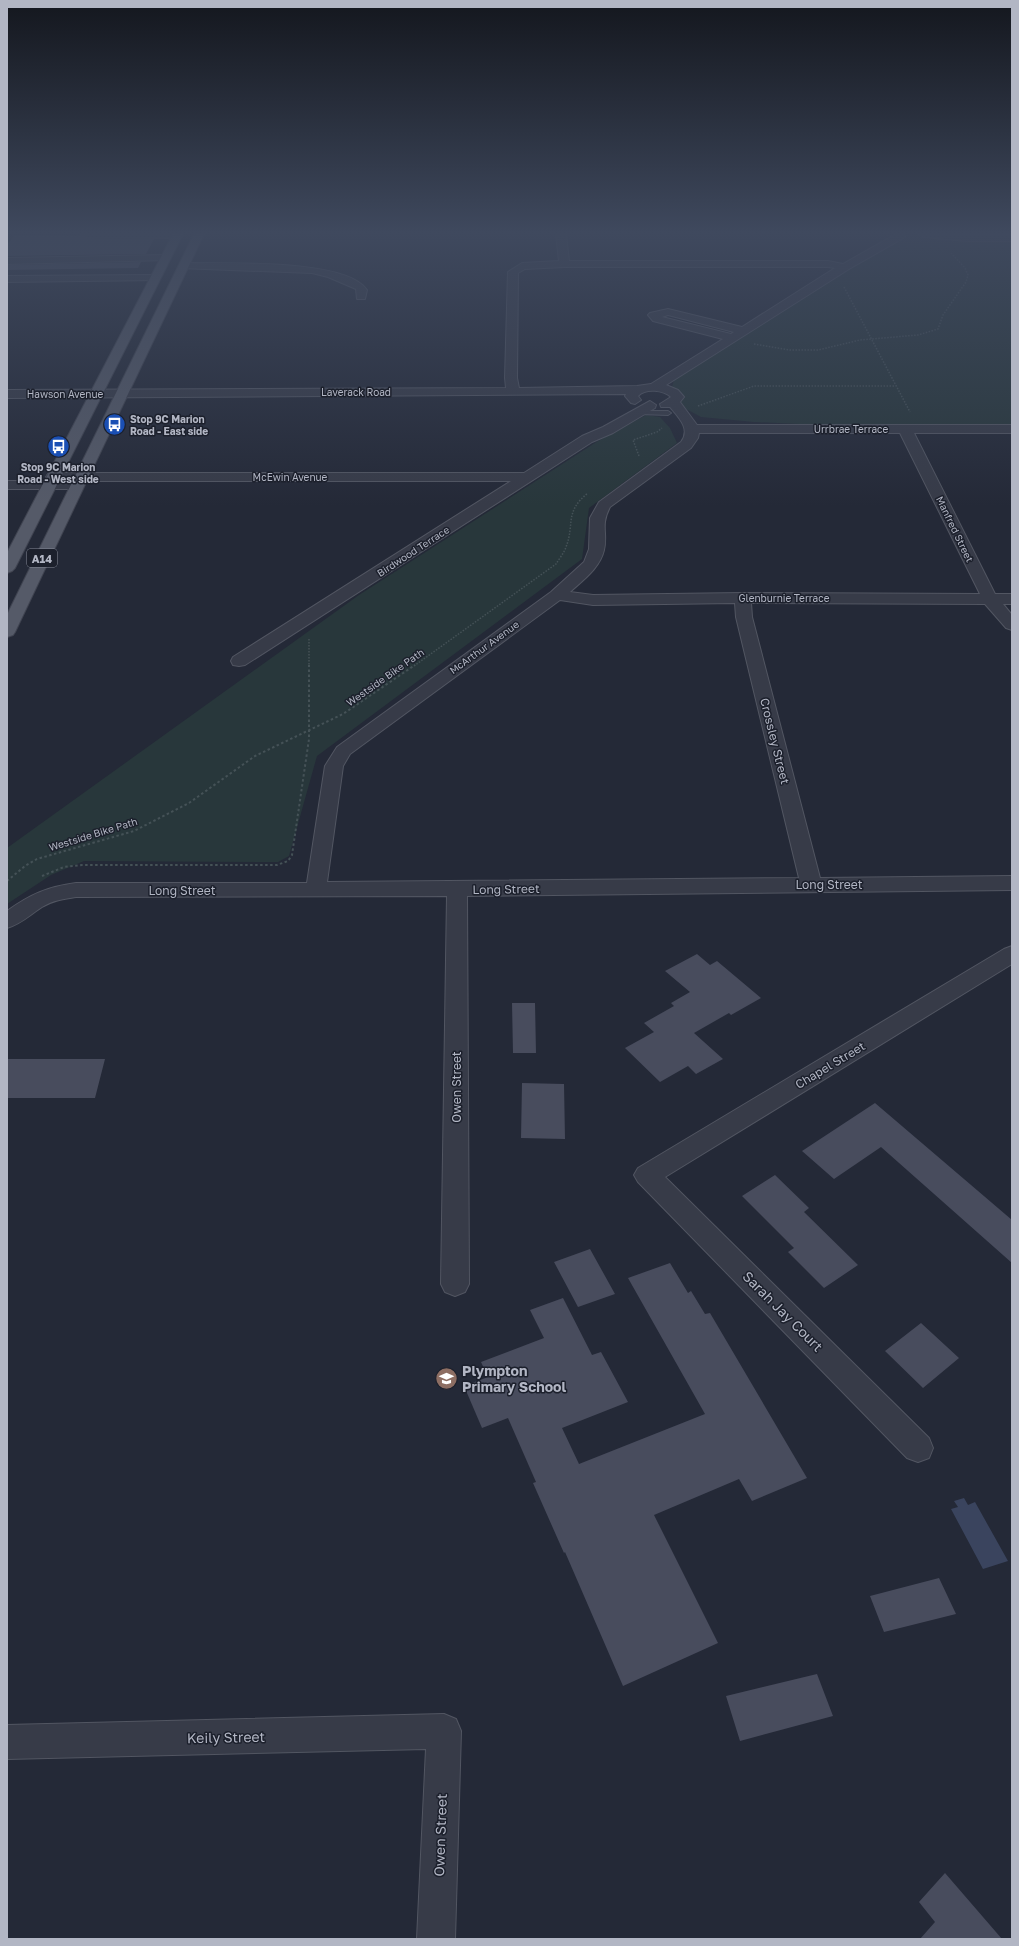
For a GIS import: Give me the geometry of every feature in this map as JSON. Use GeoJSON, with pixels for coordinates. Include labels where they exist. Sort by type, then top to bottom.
{"type":"FeatureCollection","features":[{"type":"Feature","properties":{"kind":"main road","name":"A14"},"geometry":{"type":"LineString","coordinates":[[7,568],[132,325]]}},
{"type":"Feature","properties":{"kind":"main road","name":"A14"},"geometry":{"type":"LineString","coordinates":[[7,632],[156,325]]}},
{"type":"Feature","properties":{"kind":"street"},"geometry":{"type":"LineString","coordinates":[[512,325],[511,378],[513,391]]}},
{"type":"Feature","properties":{"kind":"street"},"geometry":{"type":"LineString","coordinates":[[681,325],[734,338]]}},
{"type":"Feature","properties":{"kind":"street"},"geometry":{"type":"LineString","coordinates":[[719,325],[744,331]]}},
{"type":"Feature","properties":{"kind":"street"},"geometry":{"type":"LineString","coordinates":[[642,402],[655,387],[754,325]]}},
{"type":"Feature","properties":{"kind":"street"},"geometry":{"type":"LineString","coordinates":[[669,407],[676,374]]}},
{"type":"Feature","properties":{"kind":"street"},"geometry":{"type":"LineString","coordinates":[[655,387],[669,407],[691,429]]}},
{"type":"Feature","properties":{"kind":"street","name":"Laverack Road"},"geometry":{"type":"LineString","coordinates":[[123,394],[513,391],[588,392],[642,402]]}},
{"type":"Feature","properties":{"kind":"street","name":"Hawson Avenue"},"geometry":{"type":"LineString","coordinates":[[7,394],[123,394]]}},
{"type":"Feature","properties":{"kind":"street"},"geometry":{"type":"LineString","coordinates":[[642,402],[669,407]]}},
{"type":"Feature","properties":{"kind":"street","name":"Birdwood Terrace"},"geometry":{"type":"LineString","coordinates":[[239,661],[297,626],[587,440],[608,430],[642,402]]}},
{"type":"Feature","properties":{"kind":"street","name":"Urrbrae Terrace"},"geometry":{"type":"LineString","coordinates":[[691,429],[909,423],[1012,429]]}},
{"type":"Feature","properties":{"kind":"street","name":"Manfred Street"},"geometry":{"type":"LineString","coordinates":[[909,423],[990,599],[1012,625]]}},
{"type":"Feature","properties":{"kind":"street","name":"McArthur Avenue"},"geometry":{"type":"LineString","coordinates":[[316,889],[334,766],[343,751],[557,595],[591,564],[597,549],[597,518],[604,505],[686,445],[692,436],[691,429]]}},
{"type":"Feature","properties":{"kind":"street","name":"McEwin Avenue"},"geometry":{"type":"LineString","coordinates":[[7,485],[51,481],[528,477]]}},
{"type":"Feature","properties":{"kind":"street","name":"Glenburnie Terrace"},"geometry":{"type":"LineString","coordinates":[[557,595],[593,600],[743,598],[1012,599]]}},
{"type":"Feature","properties":{"kind":"street","name":"Crossley Street"},"geometry":{"type":"LineString","coordinates":[[743,598],[744,617],[811,884]]}},
{"type":"Feature","properties":{"kind":"street","name":"Long Street"},"geometry":{"type":"LineString","coordinates":[[7,921],[36,901],[54,893],[76,890],[457,890],[811,884],[1012,883]]}},
{"type":"Feature","properties":{"kind":"street","name":"Owen Street"},"geometry":{"type":"LineString","coordinates":[[455,1284],[457,890]]}},
{"type":"Feature","properties":{"kind":"street","name":"Chapel Street"},"geometry":{"type":"LineString","coordinates":[[647,1174],[1012,954]]}},
{"type":"Feature","properties":{"kind":"street","name":"Sarah Jay Court"},"geometry":{"type":"LineString","coordinates":[[647,1174],[918,1448]]}},
{"type":"Feature","properties":{"kind":"street","name":"Owen Street"},"geometry":{"type":"LineString","coordinates":[[436,1939],[444,1731]]}},
{"type":"Feature","properties":{"kind":"street","name":"Keily Street"},"geometry":{"type":"LineString","coordinates":[[7,1742],[444,1731]]}},
{"type":"Feature","properties":{"kind":"lane"},"geometry":{"type":"LineString","coordinates":[[642,402],[669,407]]}},
{"type":"Feature","properties":{"kind":"path"},"geometry":{"type":"LineString","coordinates":[[865,325],[896,386],[909,423]]}},
{"type":"Feature","properties":{"kind":"path"},"geometry":{"type":"LineString","coordinates":[[753,344],[789,350],[828,349],[860,340],[903,339],[924,335],[938,328],[939,325]]}},
{"type":"Feature","properties":{"kind":"path"},"geometry":{"type":"LineString","coordinates":[[695,406],[754,386],[896,386]]}},
{"type":"Feature","properties":{"kind":"path"},"geometry":{"type":"LineString","coordinates":[[636,461],[640,455],[633,440],[657,432],[669,407]]}},
{"type":"Feature","properties":{"kind":"path","name":"Westside Bike Path"},"geometry":{"type":"LineString","coordinates":[[7,880],[25,866],[37,860],[134,831],[188,803],[256,756],[343,714],[370,697],[556,564],[566,547],[571,515],[578,501],[593,489]]}},
{"type":"Feature","properties":{"kind":"path"},"geometry":{"type":"LineString","coordinates":[[288,861],[292,855],[308,747],[309,730],[309,638],[304,630],[297,626]]}},
{"type":"Feature","properties":{"kind":"shaded area"},"geometry":{"type":"Polygon","coordinates":[[[756,325],[1012,325],[1012,428],[905,429],[754,422],[701,417],[673,402],[671,390],[676,374],[756,325]]]}},
{"type":"Feature","properties":{"kind":"shaded area"},"geometry":{"type":"Polygon","coordinates":[[[646,415],[660,417],[670,428],[677,443],[589,508],[582,559],[317,756],[289,856],[278,862],[84,861],[51,875],[7,904],[7,848],[359,595],[598,441],[646,415]]]}},
{"type":"Feature","properties":{"kind":"water"},"geometry":{"type":"Polygon","coordinates":[[[964,1498],[968,1505],[975,1502],[1008,1561],[983,1569],[951,1509],[958,1507],[954,1501],[964,1498]]]}},
{"type":"Feature","properties":{"kind":"building"},"geometry":{"type":"Polygon","coordinates":[[[697,954],[710,965],[717,961],[761,998],[731,1015],[729,1013],[694,1033],[723,1059],[696,1074],[688,1066],[660,1082],[625,1048],[654,1032],[644,1023],[674,1006],[671,1003],[690,992],[665,971],[697,954]]]}},
{"type":"Feature","properties":{"kind":"building"},"geometry":{"type":"Polygon","coordinates":[[[512,1003],[535,1003],[536,1053],[513,1053],[512,1003]]]}},
{"type":"Feature","properties":{"kind":"building"},"geometry":{"type":"Polygon","coordinates":[[[7,1059],[105,1059],[95,1098],[7,1098],[7,1059]]]}},
{"type":"Feature","properties":{"kind":"building"},"geometry":{"type":"Polygon","coordinates":[[[522,1083],[564,1084],[565,1139],[521,1138],[522,1083]]]}},
{"type":"Feature","properties":{"kind":"building"},"geometry":{"type":"Polygon","coordinates":[[[875,1103],[1012,1220],[1012,1263],[881,1147],[834,1179],[802,1151],[875,1103]]]}},
{"type":"Feature","properties":{"kind":"building"},"geometry":{"type":"Polygon","coordinates":[[[775,1175],[809,1208],[804,1212],[858,1265],[824,1288],[788,1252],[794,1248],[742,1196],[775,1175]]]}},
{"type":"Feature","properties":{"kind":"building"},"geometry":{"type":"Polygon","coordinates":[[[590,1249],[615,1294],[578,1307],[554,1262],[590,1249]]]}},
{"type":"Feature","properties":{"kind":"building"},"geometry":{"type":"Polygon","coordinates":[[[670,1263],[688,1293],[691,1291],[705,1314],[710,1313],[807,1478],[752,1501],[739,1479],[654,1515],[718,1643],[623,1686],[565,1552],[564,1553],[533,1483],[536,1482],[508,1418],[482,1428],[464,1386],[488,1377],[481,1362],[544,1338],[530,1310],[563,1298],[592,1355],[601,1352],[628,1402],[562,1428],[579,1464],[705,1414],[628,1278],[670,1263]]]}},
{"type":"Feature","properties":{"kind":"building"},"geometry":{"type":"Polygon","coordinates":[[[921,1323],[959,1358],[923,1388],[885,1351],[921,1323]]]}},
{"type":"Feature","properties":{"kind":"building"},"geometry":{"type":"Polygon","coordinates":[[[939,1578],[956,1614],[884,1632],[870,1596],[939,1578]]]}},
{"type":"Feature","properties":{"kind":"building"},"geometry":{"type":"Polygon","coordinates":[[[817,1674],[833,1716],[740,1741],[726,1696],[817,1674]]]}},
{"type":"Feature","properties":{"kind":"building"},"geometry":{"type":"Polygon","coordinates":[[[945,1873],[1002,1939],[920,1939],[935,1922],[919,1902],[945,1873]]]}},
{"type":"Feature","properties":{"kind":"place","name":"Stop 9C Marion Road - East side"},"geometry":{"type":"Point","coordinates":[115,425]}},
{"type":"Feature","properties":{"kind":"place","name":"Stop 9C Marion Road - West side"},"geometry":{"type":"Point","coordinates":[58,447]}},
{"type":"Feature","properties":{"kind":"place","name":"Plympton Primary School"},"geometry":{"type":"Point","coordinates":[447,1378]}}]}
